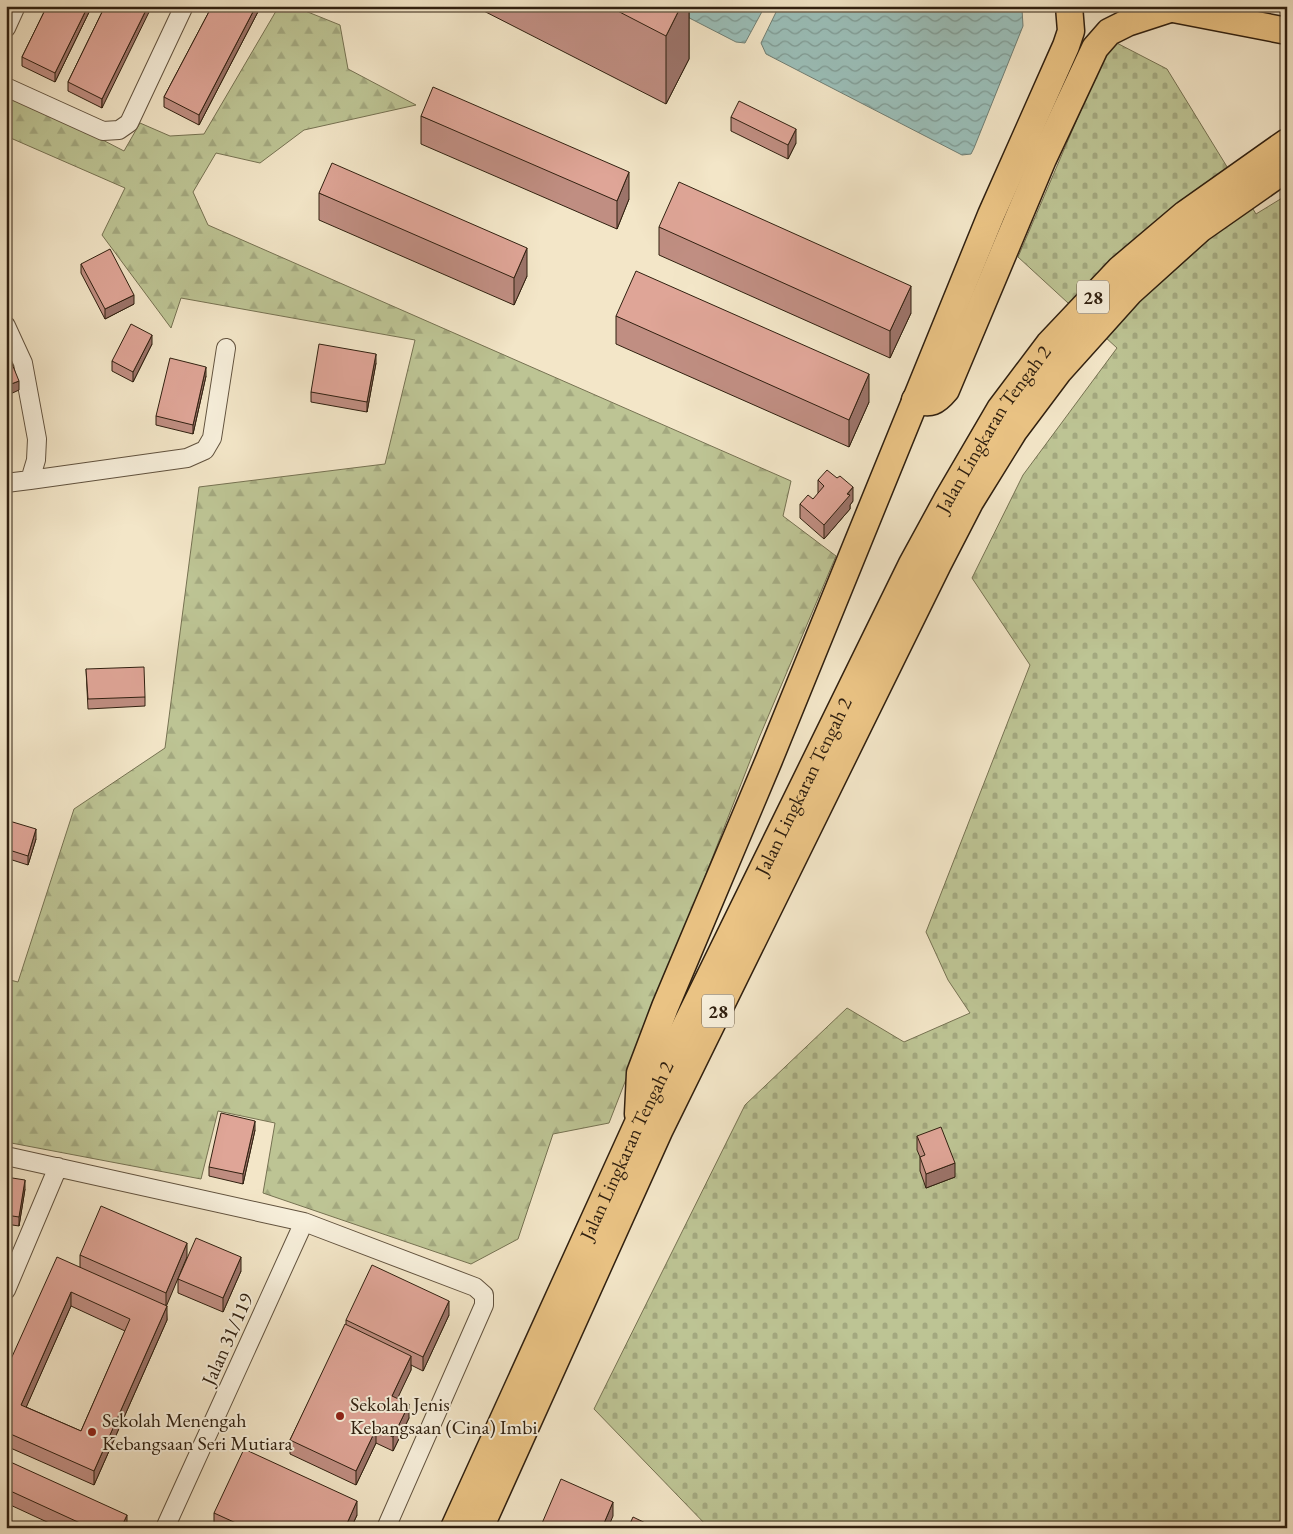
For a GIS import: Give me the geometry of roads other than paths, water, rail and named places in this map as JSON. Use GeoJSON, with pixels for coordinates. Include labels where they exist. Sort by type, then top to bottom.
{"type":"FeatureCollection","features":[{"type":"Feature","properties":{"kind":"highway"},"geometry":{"type":"LineString","coordinates":[[638,1123],[640,1073],[662,1015],[781,733],[991,215],[1066,46],[1071,31],[1069,6]]}},
{"type":"Feature","properties":{"kind":"highway"},"geometry":{"type":"LineString","coordinates":[[915,400],[927,404],[938,399],[946,390],[1043,159],[1095,48],[1109,32],[1164,8],[1287,31]]}},
{"type":"Feature","properties":{"kind":"highway","name":"Jalan Lingkaran Tengah 2"},"geometry":{"type":"LineString","coordinates":[[480,1528],[660,1129],[938,564],[959,500],[1000,409],[1049,344],[1120,268],[1185,214],[1287,142]]}},
{"type":"Feature","properties":{"kind":"highway","name":"Jalan Lingkaran Tengah 2"},"geometry":{"type":"LineString","coordinates":[[454,1528],[638,1123],[912,564],[1059,371],[1130,292],[1200,229],[1287,168]]}},
{"type":"Feature","properties":{"kind":"street"},"geometry":{"type":"LineString","coordinates":[[6,28],[16,6]]}},
{"type":"Feature","properties":{"kind":"street"},"geometry":{"type":"LineString","coordinates":[[6,87],[103,131],[119,130],[129,123],[184,6]]}},
{"type":"Feature","properties":{"kind":"street"},"geometry":{"type":"LineString","coordinates":[[6,326],[23,363],[37,439],[36,460],[30,480]]}},
{"type":"Feature","properties":{"kind":"street"},"geometry":{"type":"LineString","coordinates":[[6,483],[187,458],[205,450],[212,438],[226,348]]}},
{"type":"Feature","properties":{"kind":"street"},"geometry":{"type":"LineString","coordinates":[[6,1156],[304,1222],[475,1287],[484,1294],[484,1305],[386,1528]]}},
{"type":"Feature","properties":{"kind":"street"},"geometry":{"type":"LineString","coordinates":[[6,1290],[58,1167]]}},
{"type":"Feature","properties":{"kind":"street","name":"Jalan 31/119"},"geometry":{"type":"LineString","coordinates":[[165,1528],[304,1222]]}},
{"type":"Feature","properties":{"kind":"water"},"geometry":{"type":"Polygon","coordinates":[[[666,6],[765,6],[745,43],[736,42],[666,6]]]}},
{"type":"Feature","properties":{"kind":"water"},"geometry":{"type":"Polygon","coordinates":[[[779,6],[1017,6],[1022,9],[1023,26],[974,148],[971,154],[962,155],[766,54],[761,43],[779,6]]]}},
{"type":"Feature","properties":{"kind":"place","name":"Sekolah Jenis Kebangsaan (Cina) Imbi"},"geometry":{"type":"Point","coordinates":[340,1416]}},
{"type":"Feature","properties":{"kind":"place","name":"Sekolah Menengah Kebangsaan Seri Mutiara"},"geometry":{"type":"Point","coordinates":[92,1432]}}]}
